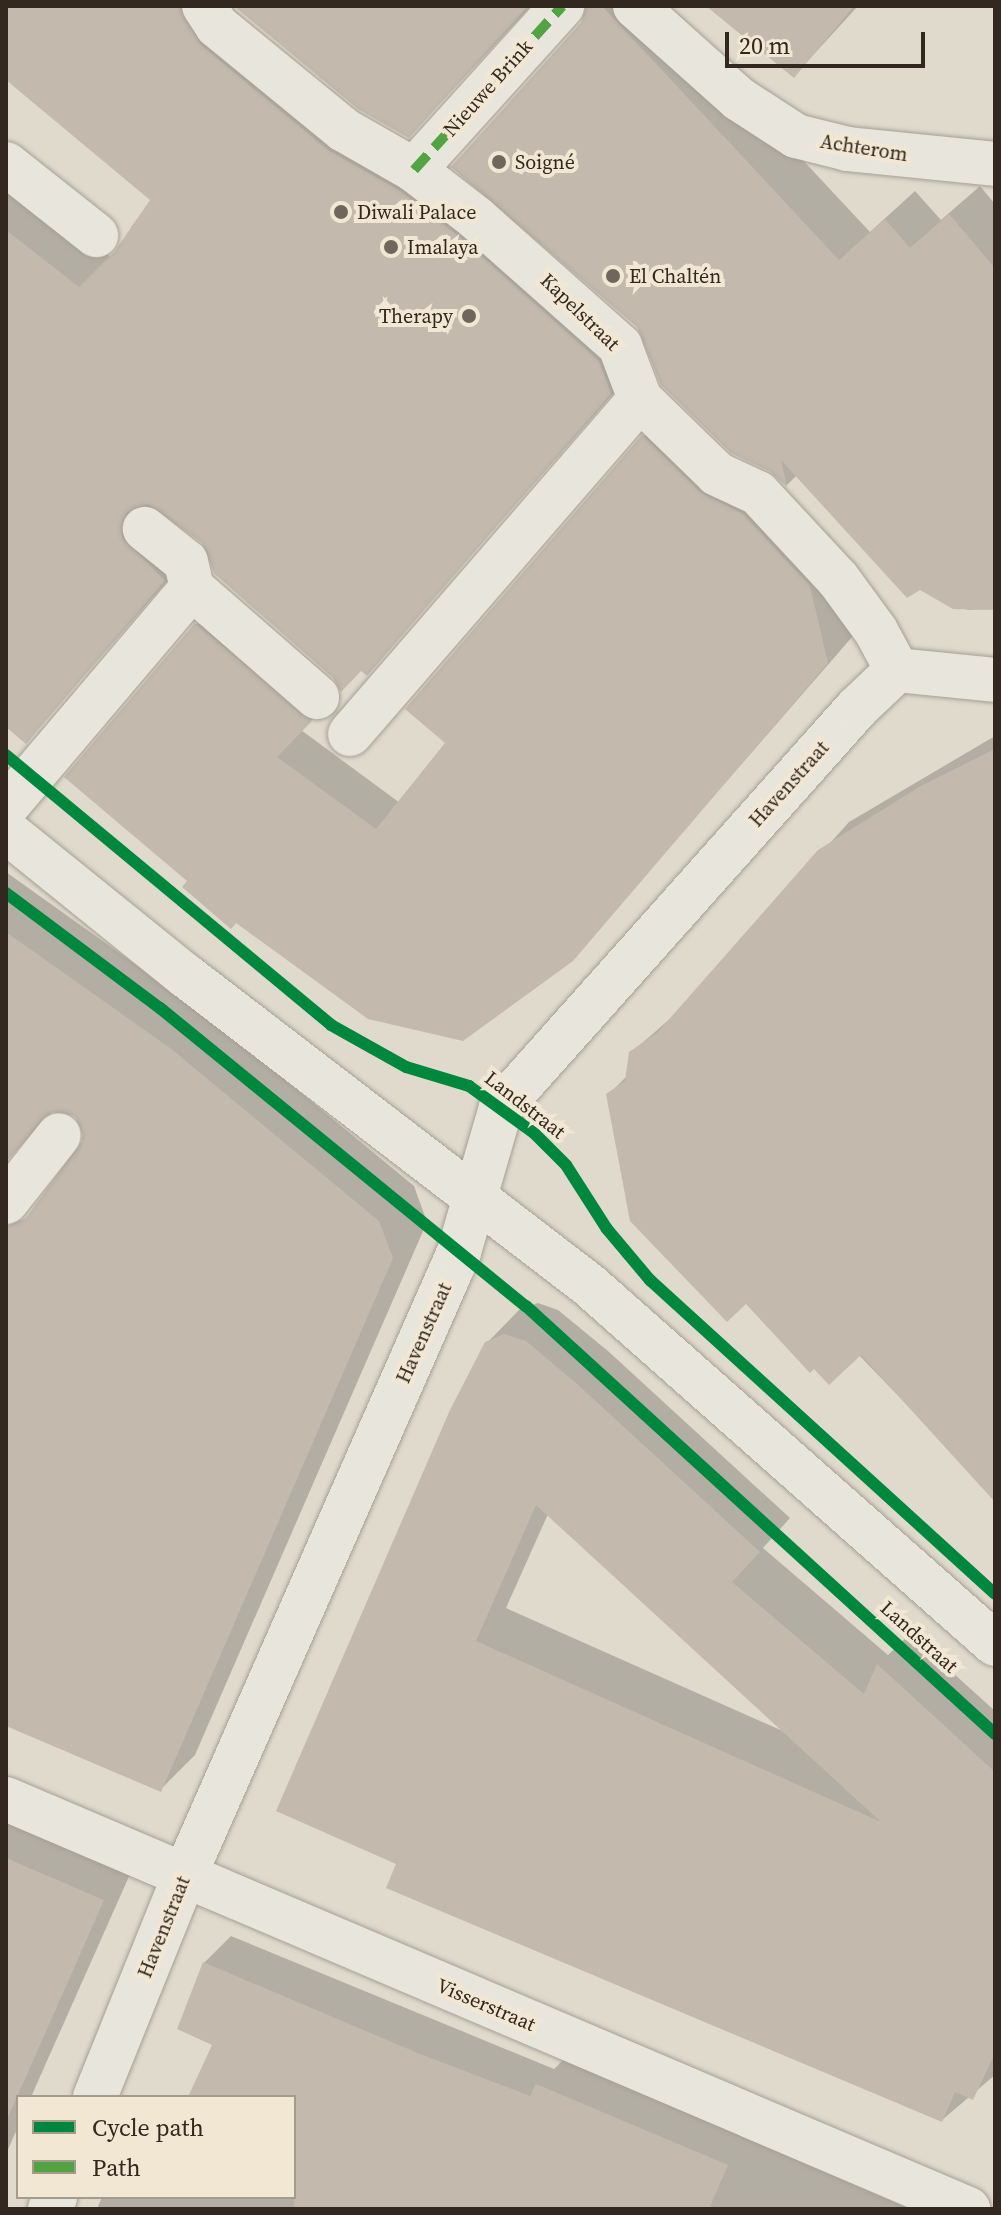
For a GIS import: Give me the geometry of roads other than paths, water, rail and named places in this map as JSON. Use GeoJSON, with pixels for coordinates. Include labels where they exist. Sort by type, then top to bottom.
{"type":"FeatureCollection","features":[{"type":"Feature","properties":{"kind":"street","name":"Kapelstraat"},"geometry":{"type":"LineString","coordinates":[[204,6],[217,26],[344,130],[414,170],[620,346],[640,399],[717,474],[758,493],[838,579],[876,631],[897,670]]}},
{"type":"Feature","properties":{"kind":"street","name":"Nieuwe Brink"},"geometry":{"type":"LineString","coordinates":[[414,170],[562,6]]}},
{"type":"Feature","properties":{"kind":"street","name":"Achterom"},"geometry":{"type":"LineString","coordinates":[[635,6],[739,99],[796,136],[848,149],[995,164]]}},
{"type":"Feature","properties":{"kind":"street"},"geometry":{"type":"LineString","coordinates":[[6,164],[96,235]]}},
{"type":"Feature","properties":{"kind":"street"},"geometry":{"type":"LineString","coordinates":[[350,734],[640,399]]}},
{"type":"Feature","properties":{"kind":"street"},"geometry":{"type":"LineString","coordinates":[[145,529],[186,562],[192,588],[317,697]]}},
{"type":"Feature","properties":{"kind":"street"},"geometry":{"type":"LineString","coordinates":[[6,807],[192,588]]}},
{"type":"Feature","properties":{"kind":"street"},"geometry":{"type":"LineString","coordinates":[[897,670],[995,680]]}},
{"type":"Feature","properties":{"kind":"street","name":"Havenstraat"},"geometry":{"type":"LineString","coordinates":[[96,2095],[184,1877],[459,1252],[501,1107],[857,708],[897,670]]}},
{"type":"Feature","properties":{"kind":"street"},"geometry":{"type":"LineString","coordinates":[[6,831],[186,976],[476,1195],[589,1285],[995,1644]]}},
{"type":"Feature","properties":{"kind":"street"},"geometry":{"type":"LineString","coordinates":[[6,1202],[59,1135]]}},
{"type":"Feature","properties":{"kind":"street","name":"Visserstraat"},"geometry":{"type":"LineString","coordinates":[[6,1799],[968,2209]]}},
{"type":"Feature","properties":{"kind":"street"},"geometry":{"type":"LineString","coordinates":[[977,2209],[995,2191]]}},
{"type":"Feature","properties":{"kind":"place","name":"Soigné"},"geometry":{"type":"Point","coordinates":[499,162]}},
{"type":"Feature","properties":{"kind":"place","name":"Diwali Palace"},"geometry":{"type":"Point","coordinates":[341,212]}},
{"type":"Feature","properties":{"kind":"place","name":"Imalaya"},"geometry":{"type":"Point","coordinates":[391,247]}},
{"type":"Feature","properties":{"kind":"place","name":"El Chaltén"},"geometry":{"type":"Point","coordinates":[613,276]}},
{"type":"Feature","properties":{"kind":"place","name":"Therapy"},"geometry":{"type":"Point","coordinates":[469,316]}}]}
